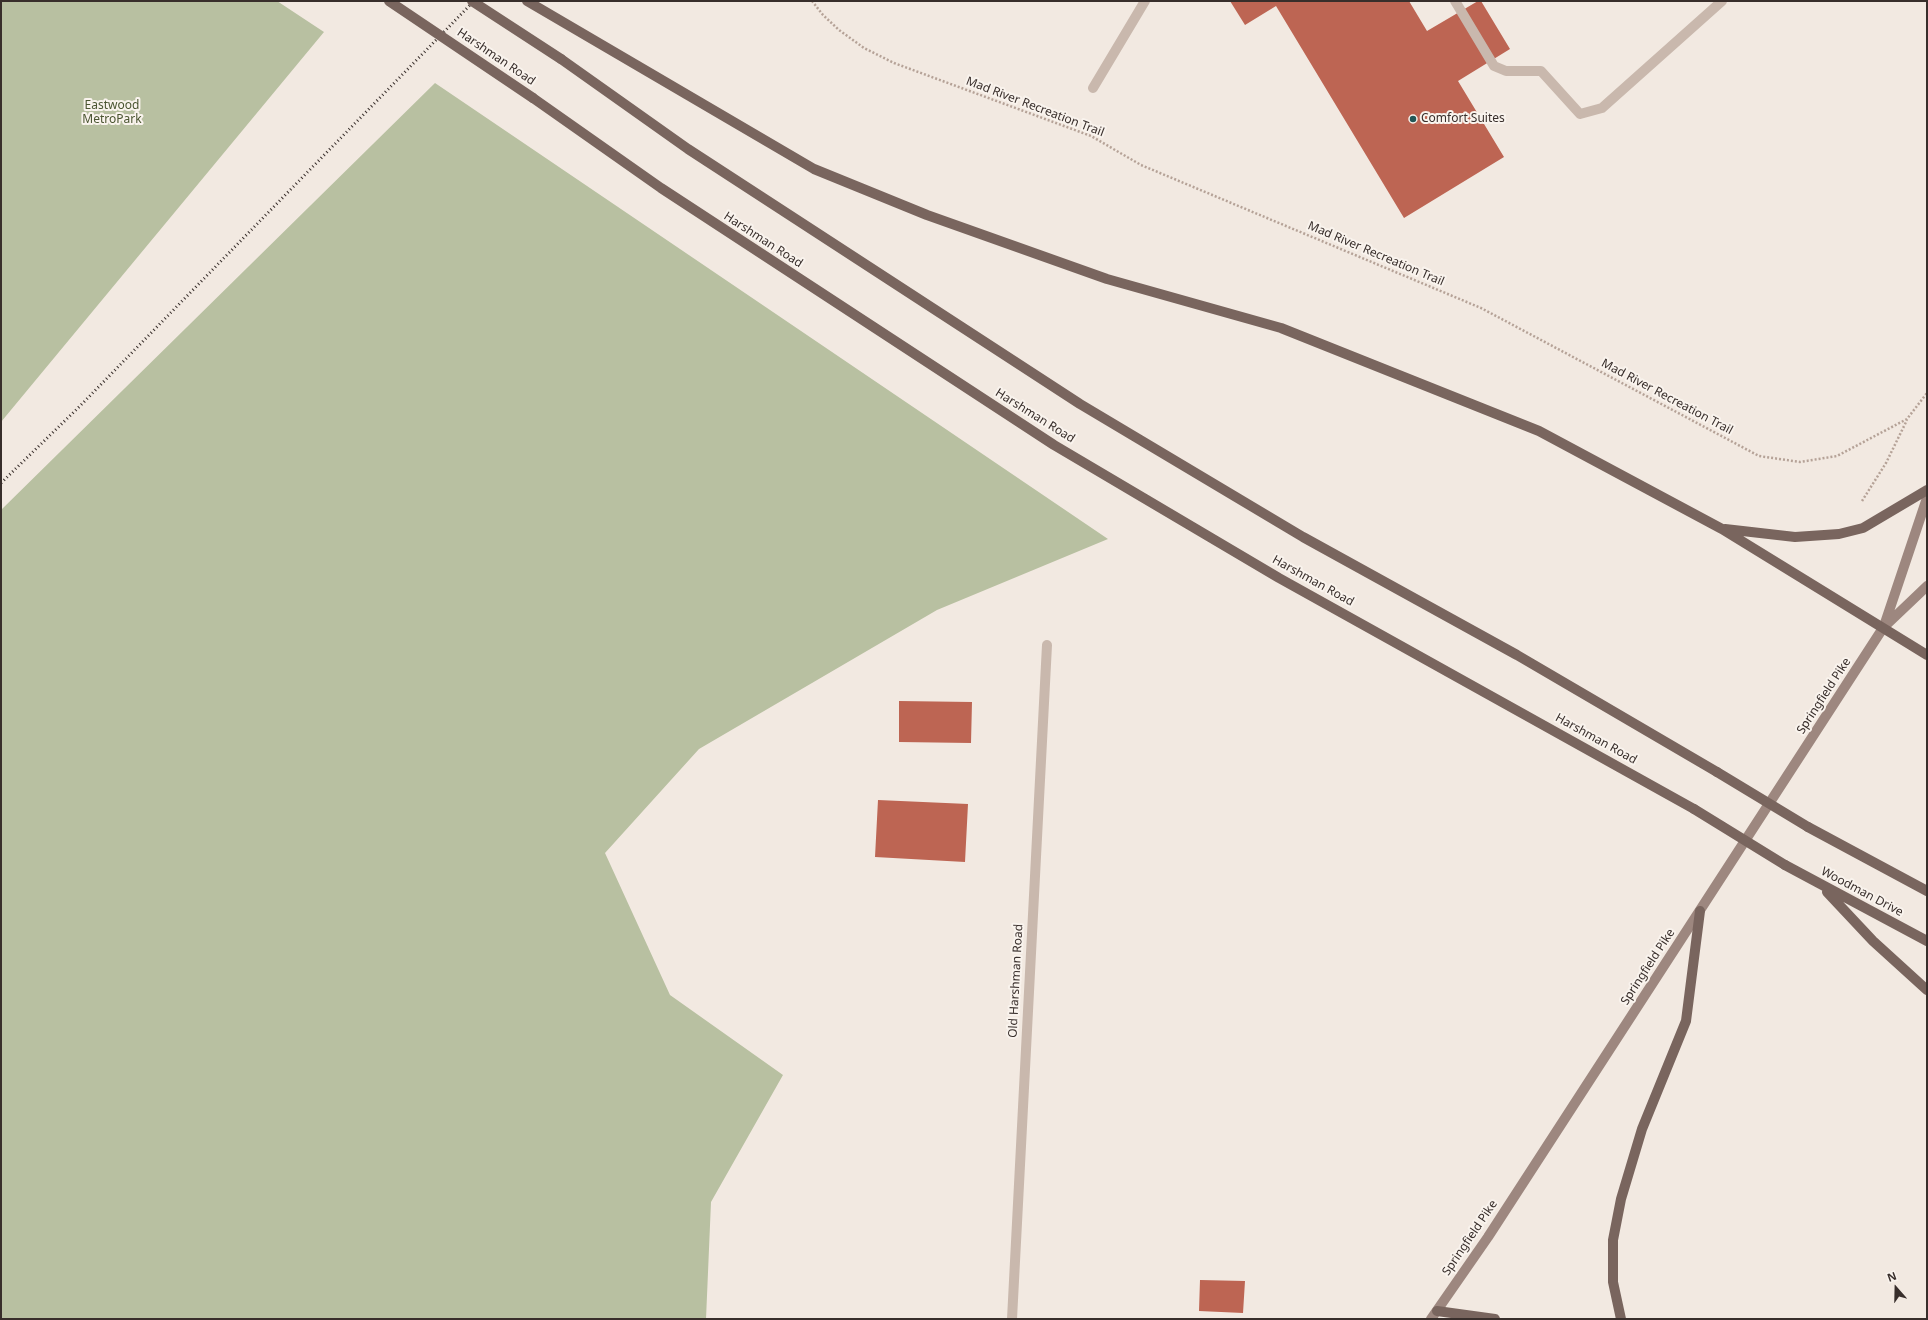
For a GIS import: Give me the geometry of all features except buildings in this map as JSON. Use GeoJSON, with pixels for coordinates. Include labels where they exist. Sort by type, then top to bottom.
{"type":"FeatureCollection","features":[{"type":"Feature","properties":{"kind":"main road","name":"Harshman Road"},"geometry":{"type":"LineString","coordinates":[[389,1],[533,98],[661,188],[1054,445],[1279,578],[1694,809],[1786,865]]}},
{"type":"Feature","properties":{"kind":"main road"},"geometry":{"type":"LineString","coordinates":[[472,1],[561,59],[688,148],[1080,404],[1304,536],[1517,655],[1808,827],[1927,891]]}},
{"type":"Feature","properties":{"kind":"main road"},"geometry":{"type":"LineString","coordinates":[[527,1],[814,169],[928,215],[1107,279],[1281,328],[1539,431],[1722,529],[1927,655]]}},
{"type":"Feature","properties":{"kind":"main road"},"geometry":{"type":"LineString","coordinates":[[1722,529],[1795,537],[1838,534],[1863,528],[1927,490]]}},
{"type":"Feature","properties":{"kind":"main road","name":"Springfield Pike"},"geometry":{"type":"LineString","coordinates":[[1883,628],[1927,498]]}},
{"type":"Feature","properties":{"kind":"main road","name":"Springfield Pike"},"geometry":{"type":"LineString","coordinates":[[1434,1315],[1488,1237],[1883,628],[1927,586]]}},
{"type":"Feature","properties":{"kind":"main road","name":"Woodman Drive"},"geometry":{"type":"LineString","coordinates":[[1786,865],[1822,886],[1927,941]]}},
{"type":"Feature","properties":{"kind":"main road"},"geometry":{"type":"LineString","coordinates":[[1822,886],[1873,941],[1927,990]]}},
{"type":"Feature","properties":{"kind":"main road"},"geometry":{"type":"LineString","coordinates":[[1620,1319],[1613,1282],[1613,1240],[1621,1198],[1642,1130],[1686,1021],[1700,911]]}},
{"type":"Feature","properties":{"kind":"main road"},"geometry":{"type":"LineString","coordinates":[[1434,1315],[1444,1319]]}},
{"type":"Feature","properties":{"kind":"main road"},"geometry":{"type":"LineString","coordinates":[[1434,1315],[1495,1319]]}},
{"type":"Feature","properties":{"kind":"street"},"geometry":{"type":"LineString","coordinates":[[1093,88],[1145,1]]}},
{"type":"Feature","properties":{"kind":"street"},"geometry":{"type":"LineString","coordinates":[[1455,1],[1494,66],[1506,70],[1541,71],[1580,114],[1602,108],[1722,1]]}},
{"type":"Feature","properties":{"kind":"street","name":"Old Harshman Road"},"geometry":{"type":"LineString","coordinates":[[1012,1319],[1047,645]]}},
{"type":"Feature","properties":{"kind":"path","name":"Mad River Recreation Trail"},"geometry":{"type":"LineString","coordinates":[[812,1],[823,15],[839,30],[864,48],[894,63],[1091,136],[1141,165],[1482,308],[1759,456],[1800,462],[1837,456],[1907,420],[1927,393]]}},
{"type":"Feature","properties":{"kind":"path"},"geometry":{"type":"LineString","coordinates":[[1863,528],[1862,502],[1886,463],[1907,420]]}},
{"type":"Feature","properties":{"kind":"green space","name":"Eastwood MetroPark"},"geometry":{"type":"Polygon","coordinates":[[[1,1],[277,1],[324,32],[1,422],[1,1]]]}},
{"type":"Feature","properties":{"kind":"green space"},"geometry":{"type":"Polygon","coordinates":[[[435,83],[1108,539],[937,610],[699,749],[605,853],[670,995],[783,1075],[711,1202],[706,1319],[1,1319],[1,510],[435,83]]]}},
{"type":"Feature","properties":{"kind":"railway"},"geometry":{"type":"LineString","coordinates":[[1,483],[80,406],[474,1]]}},
{"type":"Feature","properties":{"kind":"place","name":"Comfort Suites"},"geometry":{"type":"Point","coordinates":[1413,119]}}]}
